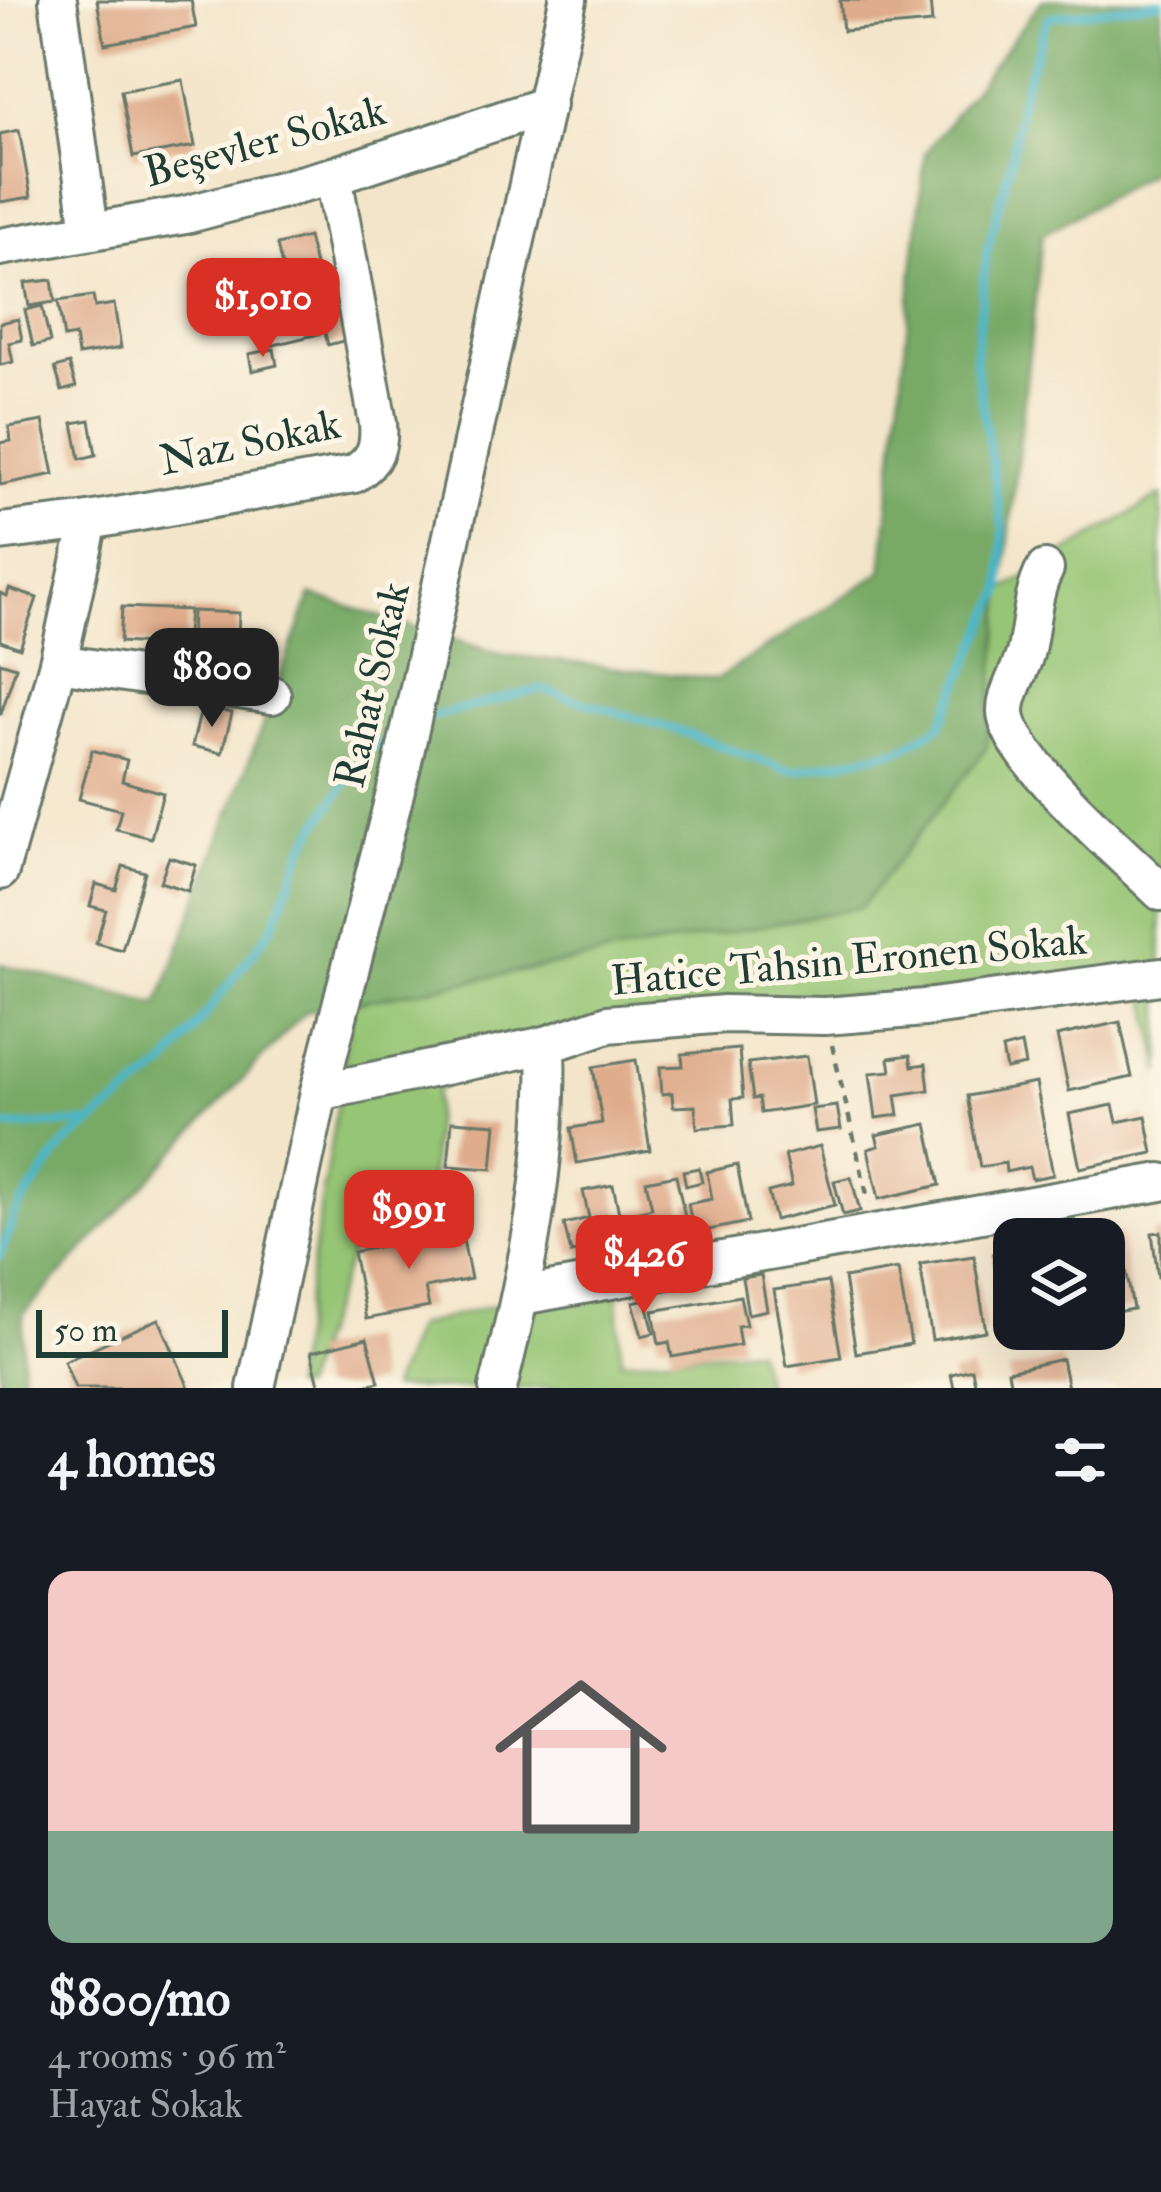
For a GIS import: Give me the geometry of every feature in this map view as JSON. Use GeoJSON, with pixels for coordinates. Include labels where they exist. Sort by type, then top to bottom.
{"type":"FeatureCollection","features":[{"type":"Feature","properties":{"kind":"street"},"geometry":{"type":"LineString","coordinates":[[58,0],[90,230]]}},
{"type":"Feature","properties":{"kind":"street","name":"Rahat Sokak"},"geometry":{"type":"LineString","coordinates":[[256,1388],[319,1092],[402,766],[568,0]]}},
{"type":"Feature","properties":{"kind":"street","name":"Beşevler Sokak"},"geometry":{"type":"LineString","coordinates":[[0,247],[184,215],[333,176],[548,105]]}},
{"type":"Feature","properties":{"kind":"street","name":"Naz Sokak"},"geometry":{"type":"LineString","coordinates":[[0,532],[354,474],[368,465],[376,452],[378,423],[333,176]]}},
{"type":"Feature","properties":{"kind":"street"},"geometry":{"type":"LineString","coordinates":[[0,871],[58,663],[89,521]]}},
{"type":"Feature","properties":{"kind":"street"},"geometry":{"type":"LineString","coordinates":[[1045,569],[1038,582],[1025,655],[1006,710],[1012,737],[1032,764],[1161,892]]}},
{"type":"Feature","properties":{"kind":"street"},"geometry":{"type":"LineString","coordinates":[[58,663],[272,695]]}},
{"type":"Feature","properties":{"kind":"street","name":"Hatice Tahsin Eronen Sokak"},"geometry":{"type":"LineString","coordinates":[[319,1092],[546,1045],[608,1024],[724,1014],[825,1016],[925,1008],[1161,976]]}},
{"type":"Feature","properties":{"kind":"street"},"geometry":{"type":"LineString","coordinates":[[499,1388],[521,1296],[548,1096],[546,1045]]}},
{"type":"Feature","properties":{"kind":"street"},"geometry":{"type":"LineString","coordinates":[[521,1296],[1161,1181]]}},
{"type":"Feature","properties":{"kind":"path"},"geometry":{"type":"LineString","coordinates":[[825,1016],[876,1232]]}},
{"type":"Feature","properties":{"kind":"green space"},"geometry":{"type":"Polygon","coordinates":[[[1042,0],[1161,0],[1161,166],[1042,235],[986,749],[861,907],[305,1012],[23,1315],[22,1388],[0,1388],[0,964],[158,1005],[311,595],[500,654],[716,680],[882,572],[925,153],[1042,0]]]}},
{"type":"Feature","properties":{"kind":"green space"},"geometry":{"type":"Polygon","coordinates":[[[1161,495],[1161,1074],[1145,985],[774,999],[533,1032],[436,1091],[428,1212],[359,1232],[301,1388],[292,1388],[353,1003],[861,907],[1002,591],[1161,495]]]}},
{"type":"Feature","properties":{"kind":"green space"},"geometry":{"type":"Polygon","coordinates":[[[617,1273],[621,1361],[756,1349],[766,1388],[391,1388],[416,1326],[617,1273]]]}},
{"type":"Feature","properties":{"kind":"building"},"geometry":{"type":"Polygon","coordinates":[[[97,0],[191,0],[196,27],[105,44],[97,0]]]}},
{"type":"Feature","properties":{"kind":"building"},"geometry":{"type":"Polygon","coordinates":[[[840,0],[930,0],[932,23],[843,31],[840,0]]]}},
{"type":"Feature","properties":{"kind":"building"},"geometry":{"type":"Polygon","coordinates":[[[183,80],[195,146],[133,157],[121,91],[183,80]]]}},
{"type":"Feature","properties":{"kind":"building"},"geometry":{"type":"Polygon","coordinates":[[[19,130],[31,197],[0,202],[0,134],[19,130]]]}},
{"type":"Feature","properties":{"kind":"building"},"geometry":{"type":"Polygon","coordinates":[[[308,237],[325,307],[313,310],[319,334],[266,347],[250,278],[269,273],[277,307],[291,304],[277,245],[308,237]]]}},
{"type":"Feature","properties":{"kind":"building"},"geometry":{"type":"Polygon","coordinates":[[[52,280],[55,302],[29,306],[25,283],[52,280]]]}},
{"type":"Feature","properties":{"kind":"building"},"geometry":{"type":"Polygon","coordinates":[[[93,296],[95,307],[114,304],[121,348],[78,355],[75,336],[64,338],[58,301],[93,296]]]}},
{"type":"Feature","properties":{"kind":"building"},"geometry":{"type":"Polygon","coordinates":[[[42,306],[50,342],[33,346],[25,310],[42,306]]]}},
{"type":"Feature","properties":{"kind":"building"},"geometry":{"type":"Polygon","coordinates":[[[339,312],[347,340],[328,345],[321,317],[339,312]]]}},
{"type":"Feature","properties":{"kind":"building"},"geometry":{"type":"Polygon","coordinates":[[[18,319],[22,340],[9,343],[13,362],[0,365],[0,323],[18,319]]]}},
{"type":"Feature","properties":{"kind":"building"},"geometry":{"type":"Polygon","coordinates":[[[274,349],[277,365],[252,371],[249,354],[274,349]]]}},
{"type":"Feature","properties":{"kind":"building"},"geometry":{"type":"Polygon","coordinates":[[[69,364],[76,387],[62,391],[55,368],[69,364]]]}},
{"type":"Feature","properties":{"kind":"building"},"geometry":{"type":"Polygon","coordinates":[[[90,420],[96,455],[80,459],[73,423],[90,420]]]}},
{"type":"Feature","properties":{"kind":"building"},"geometry":{"type":"Polygon","coordinates":[[[43,421],[54,474],[0,485],[0,443],[11,441],[9,427],[43,421]]]}},
{"type":"Feature","properties":{"kind":"building"},"geometry":{"type":"Polygon","coordinates":[[[9,589],[37,598],[20,648],[0,641],[0,593],[7,596],[9,589]]]}},
{"type":"Feature","properties":{"kind":"building"},"geometry":{"type":"Polygon","coordinates":[[[122,607],[189,610],[186,646],[120,642],[122,607]]]}},
{"type":"Feature","properties":{"kind":"building"},"geometry":{"type":"Polygon","coordinates":[[[192,611],[239,613],[237,663],[190,661],[192,611]]]}},
{"type":"Feature","properties":{"kind":"building"},"geometry":{"type":"Polygon","coordinates":[[[0,662],[16,667],[1,714],[0,714],[0,662]]]}},
{"type":"Feature","properties":{"kind":"building"},"geometry":{"type":"Polygon","coordinates":[[[202,706],[232,713],[222,753],[192,746],[202,706]]]}},
{"type":"Feature","properties":{"kind":"building"},"geometry":{"type":"Polygon","coordinates":[[[92,750],[127,760],[122,781],[163,793],[151,838],[116,829],[121,810],[79,799],[92,750]]]}},
{"type":"Feature","properties":{"kind":"building"},"geometry":{"type":"Polygon","coordinates":[[[169,857],[196,865],[188,891],[160,882],[169,857]]]}},
{"type":"Feature","properties":{"kind":"building"},"geometry":{"type":"Polygon","coordinates":[[[123,866],[145,872],[122,950],[96,943],[106,910],[90,906],[96,884],[116,890],[123,866]]]}},
{"type":"Feature","properties":{"kind":"building"},"geometry":{"type":"Polygon","coordinates":[[[1120,1022],[1132,1077],[1069,1091],[1057,1036],[1120,1022]]]}},
{"type":"Feature","properties":{"kind":"building"},"geometry":{"type":"Polygon","coordinates":[[[1021,1044],[1025,1065],[1006,1069],[1002,1049],[1021,1044]]]}},
{"type":"Feature","properties":{"kind":"building"},"geometry":{"type":"Polygon","coordinates":[[[739,1049],[743,1098],[732,1099],[734,1125],[697,1128],[695,1106],[673,1107],[672,1093],[662,1094],[660,1067],[683,1066],[682,1054],[739,1049]]]}},
{"type":"Feature","properties":{"kind":"building"},"geometry":{"type":"Polygon","coordinates":[[[910,1055],[912,1066],[926,1064],[929,1090],[896,1095],[899,1115],[876,1118],[870,1073],[891,1071],[889,1058],[910,1055]]]}},
{"type":"Feature","properties":{"kind":"building"},"geometry":{"type":"Polygon","coordinates":[[[807,1056],[814,1105],[761,1113],[759,1098],[753,1099],[748,1063],[807,1056]]]}},
{"type":"Feature","properties":{"kind":"building"},"geometry":{"type":"Polygon","coordinates":[[[636,1060],[650,1150],[577,1163],[571,1128],[602,1123],[593,1067],[636,1060]]]}},
{"type":"Feature","properties":{"kind":"building"},"geometry":{"type":"Polygon","coordinates":[[[1036,1083],[1053,1175],[1032,1179],[1029,1167],[1006,1172],[1005,1163],[980,1167],[967,1096],[1036,1083]]]}},
{"type":"Feature","properties":{"kind":"building"},"geometry":{"type":"Polygon","coordinates":[[[1113,1105],[1117,1122],[1146,1116],[1153,1153],[1080,1168],[1069,1114],[1113,1105]]]}},
{"type":"Feature","properties":{"kind":"building"},"geometry":{"type":"Polygon","coordinates":[[[837,1106],[841,1129],[816,1132],[812,1109],[837,1106]]]}},
{"type":"Feature","properties":{"kind":"building"},"geometry":{"type":"Polygon","coordinates":[[[452,1121],[496,1124],[492,1169],[448,1166],[452,1121]]]}},
{"type":"Feature","properties":{"kind":"building"},"geometry":{"type":"Polygon","coordinates":[[[927,1124],[940,1185],[879,1199],[868,1149],[879,1146],[876,1135],[927,1124]]]}},
{"type":"Feature","properties":{"kind":"building"},"geometry":{"type":"Polygon","coordinates":[[[820,1146],[835,1205],[775,1220],[768,1192],[792,1186],[785,1155],[820,1146]]]}},
{"type":"Feature","properties":{"kind":"building"},"geometry":{"type":"Polygon","coordinates":[[[737,1165],[748,1222],[694,1233],[688,1204],[712,1199],[707,1172],[737,1165]]]}},
{"type":"Feature","properties":{"kind":"building"},"geometry":{"type":"Polygon","coordinates":[[[699,1168],[702,1182],[686,1186],[683,1171],[699,1168]]]}},
{"type":"Feature","properties":{"kind":"building"},"geometry":{"type":"Polygon","coordinates":[[[676,1175],[688,1231],[633,1242],[627,1214],[652,1208],[646,1181],[676,1175]]]}},
{"type":"Feature","properties":{"kind":"building"},"geometry":{"type":"Polygon","coordinates":[[[851,1177],[860,1211],[843,1215],[834,1181],[851,1177]]]}},
{"type":"Feature","properties":{"kind":"building"},"geometry":{"type":"Polygon","coordinates":[[[429,1183],[453,1186],[449,1207],[426,1204],[429,1183]]]}},
{"type":"Feature","properties":{"kind":"building"},"geometry":{"type":"Polygon","coordinates":[[[613,1185],[625,1241],[571,1253],[564,1224],[589,1218],[583,1191],[613,1185]]]}},
{"type":"Feature","properties":{"kind":"building"},"geometry":{"type":"Polygon","coordinates":[[[461,1230],[471,1279],[425,1288],[429,1307],[366,1319],[353,1252],[461,1230]]]}},
{"type":"Feature","properties":{"kind":"building"},"geometry":{"type":"Polygon","coordinates":[[[1161,1232],[1161,1277],[1158,1277],[1152,1233],[1161,1232]]]}},
{"type":"Feature","properties":{"kind":"building"},"geometry":{"type":"Polygon","coordinates":[[[974,1256],[986,1331],[932,1340],[920,1264],[974,1256]]]}},
{"type":"Feature","properties":{"kind":"building"},"geometry":{"type":"Polygon","coordinates":[[[1125,1263],[1133,1309],[1125,1310],[1125,1263]]]}},
{"type":"Feature","properties":{"kind":"building"},"geometry":{"type":"Polygon","coordinates":[[[898,1269],[911,1344],[856,1353],[844,1278],[898,1269]]]}},
{"type":"Feature","properties":{"kind":"building"},"geometry":{"type":"Polygon","coordinates":[[[761,1275],[767,1310],[748,1314],[742,1278],[761,1275]]]}},
{"type":"Feature","properties":{"kind":"building"},"geometry":{"type":"Polygon","coordinates":[[[828,1282],[841,1357],[787,1366],[774,1290],[828,1282]]]}},
{"type":"Feature","properties":{"kind":"building"},"geometry":{"type":"Polygon","coordinates":[[[740,1296],[746,1325],[737,1326],[740,1345],[672,1357],[669,1342],[659,1344],[653,1311],[740,1296]]]}},
{"type":"Feature","properties":{"kind":"building"},"geometry":{"type":"Polygon","coordinates":[[[646,1299],[654,1333],[642,1336],[633,1302],[646,1299]]]}},
{"type":"Feature","properties":{"kind":"building"},"geometry":{"type":"Polygon","coordinates":[[[159,1319],[189,1388],[75,1388],[64,1361],[159,1319]]]}},
{"type":"Feature","properties":{"kind":"building"},"geometry":{"type":"Polygon","coordinates":[[[367,1338],[379,1382],[320,1388],[311,1352],[367,1338]]]}},
{"type":"Feature","properties":{"kind":"building"},"geometry":{"type":"Polygon","coordinates":[[[1062,1359],[1068,1388],[1011,1388],[1008,1371],[1062,1359]]]}},
{"type":"Feature","properties":{"kind":"building"},"geometry":{"type":"Polygon","coordinates":[[[972,1369],[976,1388],[954,1388],[951,1374],[972,1369]]]}},
{"type":"Feature","properties":{"kind":"waterway"},"geometry":{"type":"LineString","coordinates":[[427,718],[541,689],[790,771],[899,750],[941,725],[1002,591],[1003,530],[975,361],[987,251],[1012,156],[1021,96],[1048,17],[1161,2]]}},
{"type":"Feature","properties":{"kind":"waterway"},"geometry":{"type":"LineString","coordinates":[[0,1256],[15,1213],[64,1145],[167,1065],[272,928],[305,845],[366,752],[398,734]]}},
{"type":"Feature","properties":{"kind":"waterway"},"geometry":{"type":"LineString","coordinates":[[0,1127],[88,1123]]}}]}
